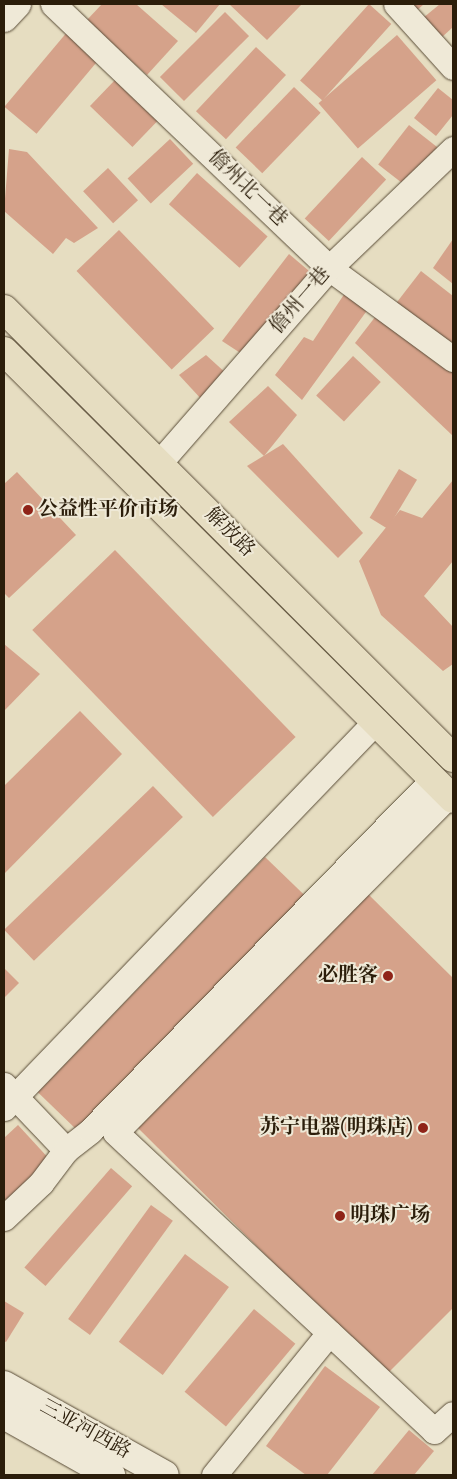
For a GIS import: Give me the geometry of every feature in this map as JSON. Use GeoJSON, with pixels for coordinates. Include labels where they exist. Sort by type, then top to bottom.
{"type":"FeatureCollection","features":[{"type":"Feature","properties":{"kind":"main road"},"geometry":{"type":"LineString","coordinates":[[4,18],[17,4]]}},
{"type":"Feature","properties":{"kind":"main road","name":"解放路"},"geometry":{"type":"LineString","coordinates":[[4,309],[453,758]]}},
{"type":"Feature","properties":{"kind":"main road","name":"解放路"},"geometry":{"type":"LineString","coordinates":[[4,351],[445,791]]}},
{"type":"Feature","properties":{"kind":"main road","name":"三亚河西路"},"geometry":{"type":"LineString","coordinates":[[4,1385],[165,1475]]}},
{"type":"Feature","properties":{"kind":"main road","name":"三亚河西路"},"geometry":{"type":"LineString","coordinates":[[4,1415],[111,1475]]}},
{"type":"Feature","properties":{"kind":"street","name":"儋州北一巷"},"geometry":{"type":"LineString","coordinates":[[53,4],[329,268],[453,359]]}},
{"type":"Feature","properties":{"kind":"street"},"geometry":{"type":"LineString","coordinates":[[396,4],[453,67]]}},
{"type":"Feature","properties":{"kind":"street","name":"儋州一巷"},"geometry":{"type":"LineString","coordinates":[[158,463],[329,268],[453,148]]}},
{"type":"Feature","properties":{"kind":"street"},"geometry":{"type":"LineString","coordinates":[[66,1150],[8,1096],[376,722]]}},
{"type":"Feature","properties":{"kind":"street"},"geometry":{"type":"LineString","coordinates":[[4,1218],[41,1183],[66,1150],[90,1131],[445,791]]}},
{"type":"Feature","properties":{"kind":"street"},"geometry":{"type":"LineString","coordinates":[[445,791],[115,1132],[434,1431],[453,1414]]}},
{"type":"Feature","properties":{"kind":"street"},"geometry":{"type":"LineString","coordinates":[[214,1475],[330,1333]]}},
{"type":"Feature","properties":{"kind":"building"},"geometry":{"type":"Polygon","coordinates":[[[102,4],[136,4],[178,41],[147,75],[86,21],[102,4]]]}},
{"type":"Feature","properties":{"kind":"building"},"geometry":{"type":"Polygon","coordinates":[[[161,4],[220,4],[196,33],[161,4]]]}},
{"type":"Feature","properties":{"kind":"building"},"geometry":{"type":"Polygon","coordinates":[[[229,4],[302,4],[267,40],[229,4]]]}},
{"type":"Feature","properties":{"kind":"building"},"geometry":{"type":"Polygon","coordinates":[[[369,4],[391,24],[322,101],[300,81],[369,4]]]}},
{"type":"Feature","properties":{"kind":"building"},"geometry":{"type":"Polygon","coordinates":[[[408,4],[424,4],[415,12],[408,4]]]}},
{"type":"Feature","properties":{"kind":"building"},"geometry":{"type":"Polygon","coordinates":[[[440,4],[453,4],[453,27],[441,38],[423,18],[440,4]]]}},
{"type":"Feature","properties":{"kind":"building"},"geometry":{"type":"Polygon","coordinates":[[[225,12],[249,36],[184,101],[160,77],[225,12]]]}},
{"type":"Feature","properties":{"kind":"building"},"geometry":{"type":"Polygon","coordinates":[[[68,31],[100,58],[37,134],[4,107],[68,31]]]}},
{"type":"Feature","properties":{"kind":"building"},"geometry":{"type":"Polygon","coordinates":[[[397,35],[436,80],[358,149],[319,103],[397,35]]]}},
{"type":"Feature","properties":{"kind":"building"},"geometry":{"type":"Polygon","coordinates":[[[256,47],[286,75],[226,139],[196,111],[256,47]]]}},
{"type":"Feature","properties":{"kind":"building"},"geometry":{"type":"Polygon","coordinates":[[[115,80],[157,121],[132,147],[90,106],[115,80]]]}},
{"type":"Feature","properties":{"kind":"building"},"geometry":{"type":"Polygon","coordinates":[[[294,87],[321,113],[262,173],[236,147],[294,87]]]}},
{"type":"Feature","properties":{"kind":"building"},"geometry":{"type":"Polygon","coordinates":[[[438,88],[453,100],[453,115],[436,136],[414,118],[438,88]]]}},
{"type":"Feature","properties":{"kind":"building"},"geometry":{"type":"Polygon","coordinates":[[[409,125],[437,147],[407,187],[378,164],[409,125]]]}},
{"type":"Feature","properties":{"kind":"building"},"geometry":{"type":"Polygon","coordinates":[[[170,139],[193,164],[151,203],[128,179],[170,139]]]}},
{"type":"Feature","properties":{"kind":"building"},"geometry":{"type":"Polygon","coordinates":[[[9,149],[27,152],[98,228],[74,243],[66,238],[53,254],[4,211],[9,149]]]}},
{"type":"Feature","properties":{"kind":"building"},"geometry":{"type":"Polygon","coordinates":[[[362,157],[386,180],[329,241],[305,218],[362,157]]]}},
{"type":"Feature","properties":{"kind":"building"},"geometry":{"type":"Polygon","coordinates":[[[108,168],[138,200],[113,223],[83,191],[108,168]]]}},
{"type":"Feature","properties":{"kind":"building"},"geometry":{"type":"Polygon","coordinates":[[[197,173],[268,237],[239,268],[169,204],[197,173]]]}},
{"type":"Feature","properties":{"kind":"building"},"geometry":{"type":"Polygon","coordinates":[[[119,230],[214,329],[172,370],[77,271],[119,230]]]}},
{"type":"Feature","properties":{"kind":"building"},"geometry":{"type":"Polygon","coordinates":[[[453,239],[453,284],[433,268],[453,239]]]}},
{"type":"Feature","properties":{"kind":"building"},"geometry":{"type":"Polygon","coordinates":[[[289,254],[315,276],[245,356],[222,341],[289,254]]]}},
{"type":"Feature","properties":{"kind":"building"},"geometry":{"type":"Polygon","coordinates":[[[421,271],[453,296],[453,353],[394,306],[421,271]]]}},
{"type":"Feature","properties":{"kind":"building"},"geometry":{"type":"Polygon","coordinates":[[[347,290],[371,305],[302,400],[275,375],[304,337],[313,341],[347,290]]]}},
{"type":"Feature","properties":{"kind":"building"},"geometry":{"type":"Polygon","coordinates":[[[379,312],[453,371],[453,436],[355,343],[379,312]]]}},
{"type":"Feature","properties":{"kind":"building"},"geometry":{"type":"Polygon","coordinates":[[[206,355],[228,375],[203,401],[179,375],[206,355]]]}},
{"type":"Feature","properties":{"kind":"building"},"geometry":{"type":"Polygon","coordinates":[[[353,356],[381,382],[344,421],[316,395],[353,356]]]}},
{"type":"Feature","properties":{"kind":"building"},"geometry":{"type":"Polygon","coordinates":[[[268,386],[297,415],[264,456],[229,422],[268,386]]]}},
{"type":"Feature","properties":{"kind":"building"},"geometry":{"type":"Polygon","coordinates":[[[283,444],[363,533],[338,558],[247,466],[283,444]]]}},
{"type":"Feature","properties":{"kind":"building"},"geometry":{"type":"Polygon","coordinates":[[[399,469],[417,480],[388,529],[370,518],[399,469]]]}},
{"type":"Feature","properties":{"kind":"building","name":"公益性平价市场"},"geometry":{"type":"Polygon","coordinates":[[[17,472],[76,535],[9,598],[4,593],[4,484],[17,472]]]}},
{"type":"Feature","properties":{"kind":"building"},"geometry":{"type":"Polygon","coordinates":[[[453,480],[453,561],[424,596],[453,627],[453,664],[443,671],[381,615],[359,561],[400,510],[422,518],[453,480]]]}},
{"type":"Feature","properties":{"kind":"building"},"geometry":{"type":"Polygon","coordinates":[[[115,550],[296,737],[213,817],[32,630],[115,550]]]}},
{"type":"Feature","properties":{"kind":"building"},"geometry":{"type":"Polygon","coordinates":[[[4,644],[40,674],[4,711],[4,644]]]}},
{"type":"Feature","properties":{"kind":"building"},"geometry":{"type":"Polygon","coordinates":[[[80,711],[122,754],[4,874],[4,786],[80,711]]]}},
{"type":"Feature","properties":{"kind":"building"},"geometry":{"type":"Polygon","coordinates":[[[153,786],[183,817],[34,961],[4,930],[153,786]]]}},
{"type":"Feature","properties":{"kind":"building"},"geometry":{"type":"Polygon","coordinates":[[[265,857],[307,898],[80,1133],[38,1092],[265,857]]]}},
{"type":"Feature","properties":{"kind":"building","name":"明珠广场"},"geometry":{"type":"Polygon","coordinates":[[[367,893],[453,978],[453,1308],[386,1375],[135,1125],[367,893]]]}},
{"type":"Feature","properties":{"kind":"building"},"geometry":{"type":"Polygon","coordinates":[[[4,968],[19,983],[4,998],[4,968]]]}},
{"type":"Feature","properties":{"kind":"building"},"geometry":{"type":"Polygon","coordinates":[[[18,1125],[52,1162],[4,1208],[4,1138],[18,1125]]]}},
{"type":"Feature","properties":{"kind":"building"},"geometry":{"type":"Polygon","coordinates":[[[111,1168],[132,1186],[46,1286],[24,1268],[111,1168]]]}},
{"type":"Feature","properties":{"kind":"building"},"geometry":{"type":"Polygon","coordinates":[[[151,1205],[173,1221],[90,1335],[68,1319],[151,1205]]]}},
{"type":"Feature","properties":{"kind":"building"},"geometry":{"type":"Polygon","coordinates":[[[185,1254],[229,1287],[163,1375],[119,1342],[185,1254]]]}},
{"type":"Feature","properties":{"kind":"building"},"geometry":{"type":"Polygon","coordinates":[[[4,1301],[24,1313],[6,1342],[4,1341],[4,1301]]]}},
{"type":"Feature","properties":{"kind":"building"},"geometry":{"type":"Polygon","coordinates":[[[254,1309],[295,1344],[226,1426],[185,1392],[254,1309]]]}},
{"type":"Feature","properties":{"kind":"building"},"geometry":{"type":"Polygon","coordinates":[[[325,1366],[380,1407],[327,1475],[306,1475],[266,1446],[325,1366]]]}},
{"type":"Feature","properties":{"kind":"building"},"geometry":{"type":"Polygon","coordinates":[[[409,1430],[434,1451],[414,1475],[372,1475],[409,1430]]]}},
{"type":"Feature","properties":{"kind":"place","name":"公益性平价市场"},"geometry":{"type":"Point","coordinates":[28,510]}},
{"type":"Feature","properties":{"kind":"place","name":"必胜客"},"geometry":{"type":"Point","coordinates":[388,976]}},
{"type":"Feature","properties":{"kind":"place","name":"苏宁电器(明珠店)"},"geometry":{"type":"Point","coordinates":[423,1128]}},
{"type":"Feature","properties":{"kind":"place","name":"明珠广场"},"geometry":{"type":"Point","coordinates":[340,1216]}}]}
